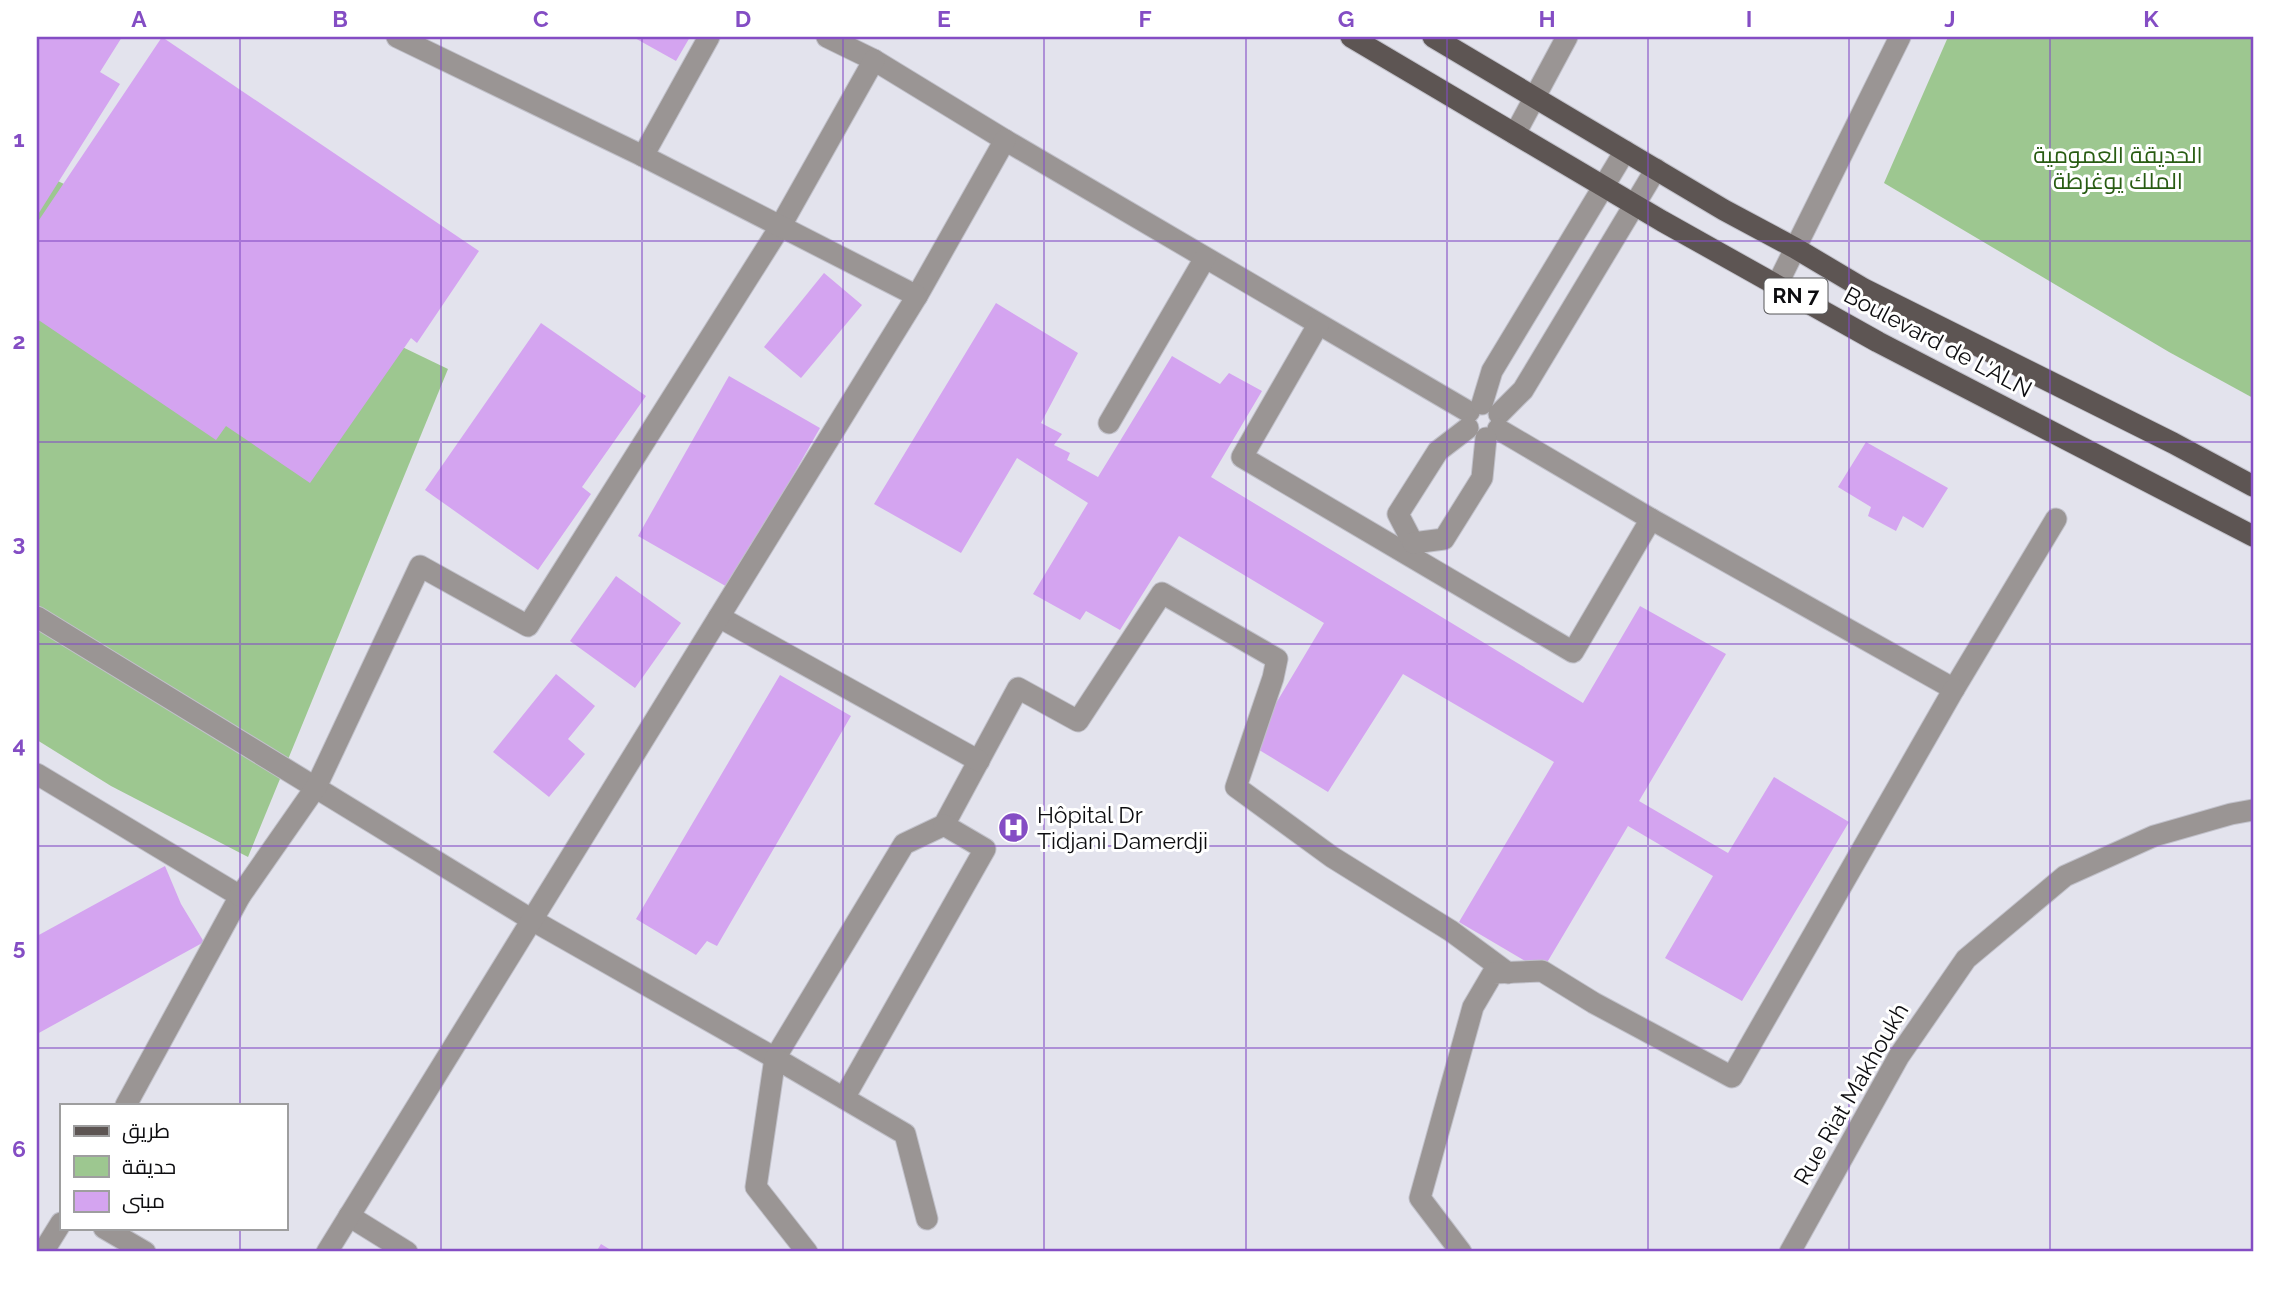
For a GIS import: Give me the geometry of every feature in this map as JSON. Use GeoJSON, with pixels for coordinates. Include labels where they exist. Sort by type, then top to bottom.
{"type":"FeatureCollection","features":[{"type":"Feature","properties":{"kind":"main road","name":"Boulevard de L'ALN"},"geometry":{"type":"LineString","coordinates":[[1351,37],[1514,135],[1878,342],[2253,536]]}},
{"type":"Feature","properties":{"kind":"main road","name":"Boulevard de L'ALN"},"geometry":{"type":"LineString","coordinates":[[1433,37],[1724,210],[1864,289],[2173,443],[2253,486]]}},
{"type":"Feature","properties":{"kind":"street"},"geometry":{"type":"LineString","coordinates":[[397,37],[643,156],[917,296]]}},
{"type":"Feature","properties":{"kind":"street"},"geometry":{"type":"LineString","coordinates":[[643,156],[709,37]]}},
{"type":"Feature","properties":{"kind":"street"},"geometry":{"type":"LineString","coordinates":[[827,37],[874,60],[1005,141],[1651,519],[1954,690]]}},
{"type":"Feature","properties":{"kind":"street"},"geometry":{"type":"LineString","coordinates":[[1514,135],[1567,37]]}},
{"type":"Feature","properties":{"kind":"street"},"geometry":{"type":"LineString","coordinates":[[1777,285],[1900,37]]}},
{"type":"Feature","properties":{"kind":"street"},"geometry":{"type":"LineString","coordinates":[[127,1104],[240,896],[316,787],[420,566],[528,626],[780,226],[874,60]]}},
{"type":"Feature","properties":{"kind":"street"},"geometry":{"type":"LineString","coordinates":[[327,1252],[917,296],[1005,141]]}},
{"type":"Feature","properties":{"kind":"street"},"geometry":{"type":"LineString","coordinates":[[1410,549],[1444,539],[1482,478],[1484,421],[1492,371],[1625,151]]}},
{"type":"Feature","properties":{"kind":"street"},"geometry":{"type":"LineString","coordinates":[[1410,549],[1398,514],[1437,451],[1484,421],[1523,390],[1656,169]]}},
{"type":"Feature","properties":{"kind":"street"},"geometry":{"type":"LineString","coordinates":[[1109,423],[1205,258]]}},
{"type":"Feature","properties":{"kind":"street"},"geometry":{"type":"LineString","coordinates":[[1318,325],[1242,457],[1410,549],[1573,652],[1651,519]]}},
{"type":"Feature","properties":{"kind":"street"},"geometry":{"type":"LineString","coordinates":[[1461,1252],[1420,1198],[1473,1007],[1493,973],[1542,971],[1594,1003],[1732,1077],[1954,690],[2056,519]]}},
{"type":"Feature","properties":{"kind":"street"},"geometry":{"type":"LineString","coordinates":[[807,1252],[756,1187],[775,1058],[904,844],[944,825],[1018,688],[1079,721],[1162,593],[1276,659],[1273,678],[1236,787],[1332,857],[1451,931],[1508,973]]}},
{"type":"Feature","properties":{"kind":"street"},"geometry":{"type":"LineString","coordinates":[[37,617],[531,920],[905,1134],[927,1219]]}},
{"type":"Feature","properties":{"kind":"street"},"geometry":{"type":"LineString","coordinates":[[719,617],[979,761]]}},
{"type":"Feature","properties":{"kind":"street"},"geometry":{"type":"LineString","coordinates":[[37,774],[240,896]]}},
{"type":"Feature","properties":{"kind":"street","name":"Rue Riat Makhoukh"},"geometry":{"type":"LineString","coordinates":[[1790,1252],[1899,1056],[1966,959],[2065,876],[2154,836],[2253,810]]}},
{"type":"Feature","properties":{"kind":"street"},"geometry":{"type":"LineString","coordinates":[[844,1098],[985,849],[944,825]]}},
{"type":"Feature","properties":{"kind":"street"},"geometry":{"type":"LineString","coordinates":[[349,1216],[407,1252]]}},
{"type":"Feature","properties":{"kind":"street"},"geometry":{"type":"LineString","coordinates":[[43,1252],[60,1225]]}},
{"type":"Feature","properties":{"kind":"street"},"geometry":{"type":"LineString","coordinates":[[107,1230],[145,1252]]}},
{"type":"Feature","properties":{"kind":"green space","name":"الحديقة العمومية الملك يوغرطة"},"geometry":{"type":"Polygon","coordinates":[[[1948,37],[2253,37],[2253,398],[2169,352],[1884,183],[1948,37]]]}},
{"type":"Feature","properties":{"kind":"green space"},"geometry":{"type":"Polygon","coordinates":[[[37,171],[448,369],[248,857],[111,786],[37,740],[37,171]]]}},
{"type":"Feature","properties":{"kind":"building"},"geometry":{"type":"Polygon","coordinates":[[[37,37],[122,37],[100,72],[120,84],[37,216],[37,37]]]}},
{"type":"Feature","properties":{"kind":"building"},"geometry":{"type":"Polygon","coordinates":[[[162,37],[479,251],[417,343],[411,338],[310,483],[226,426],[216,440],[37,319],[37,223],[162,37]]]}},
{"type":"Feature","properties":{"kind":"building"},"geometry":{"type":"Polygon","coordinates":[[[633,37],[690,37],[676,61],[633,37]]]}},
{"type":"Feature","properties":{"kind":"building"},"geometry":{"type":"Polygon","coordinates":[[[824,273],[862,305],[801,378],[764,347],[824,273]]]}},
{"type":"Feature","properties":{"kind":"building"},"geometry":{"type":"Polygon","coordinates":[[[996,303],[1078,353],[1041,423],[1062,434],[1054,445],[1070,453],[1067,460],[1098,477],[1172,356],[1220,384],[1229,373],[1262,391],[1211,477],[1583,703],[1640,606],[1726,654],[1639,801],[1728,853],[1774,777],[1849,822],[1742,1001],[1665,958],[1713,876],[1628,826],[1542,971],[1459,922],[1554,762],[1403,674],[1328,792],[1251,745],[1324,623],[1179,536],[1120,630],[1086,611],[1080,620],[1033,594],[1088,503],[1017,458],[961,553],[874,504],[996,303]]]}},
{"type":"Feature","properties":{"kind":"building"},"geometry":{"type":"Polygon","coordinates":[[[541,323],[646,396],[582,487],[591,494],[538,570],[425,490],[541,323]]]}},
{"type":"Feature","properties":{"kind":"building"},"geometry":{"type":"Polygon","coordinates":[[[729,376],[820,428],[729,588],[638,536],[729,376]]]}},
{"type":"Feature","properties":{"kind":"building"},"geometry":{"type":"Polygon","coordinates":[[[1866,442],[1948,488],[1923,528],[1903,516],[1896,531],[1868,516],[1871,507],[1838,487],[1866,442]]]}},
{"type":"Feature","properties":{"kind":"building"},"geometry":{"type":"Polygon","coordinates":[[[616,576],[681,623],[635,688],[570,641],[616,576]]]}},
{"type":"Feature","properties":{"kind":"building"},"geometry":{"type":"Polygon","coordinates":[[[556,674],[595,706],[568,739],[585,754],[549,797],[493,752],[556,674]]]}},
{"type":"Feature","properties":{"kind":"building"},"geometry":{"type":"Polygon","coordinates":[[[780,675],[851,716],[717,946],[707,941],[696,955],[636,919],[780,675]]]}},
{"type":"Feature","properties":{"kind":"building"},"geometry":{"type":"Polygon","coordinates":[[[165,866],[181,904],[204,942],[37,1034],[37,936],[165,866]]]}},
{"type":"Feature","properties":{"kind":"building"},"geometry":{"type":"Polygon","coordinates":[[[601,1244],[614,1252],[596,1252],[601,1244]]]}},
{"type":"Feature","properties":{"kind":"place","name":"Hôpital Dr Tidjani Damerdji"},"geometry":{"type":"Point","coordinates":[1014,828]}}]}
